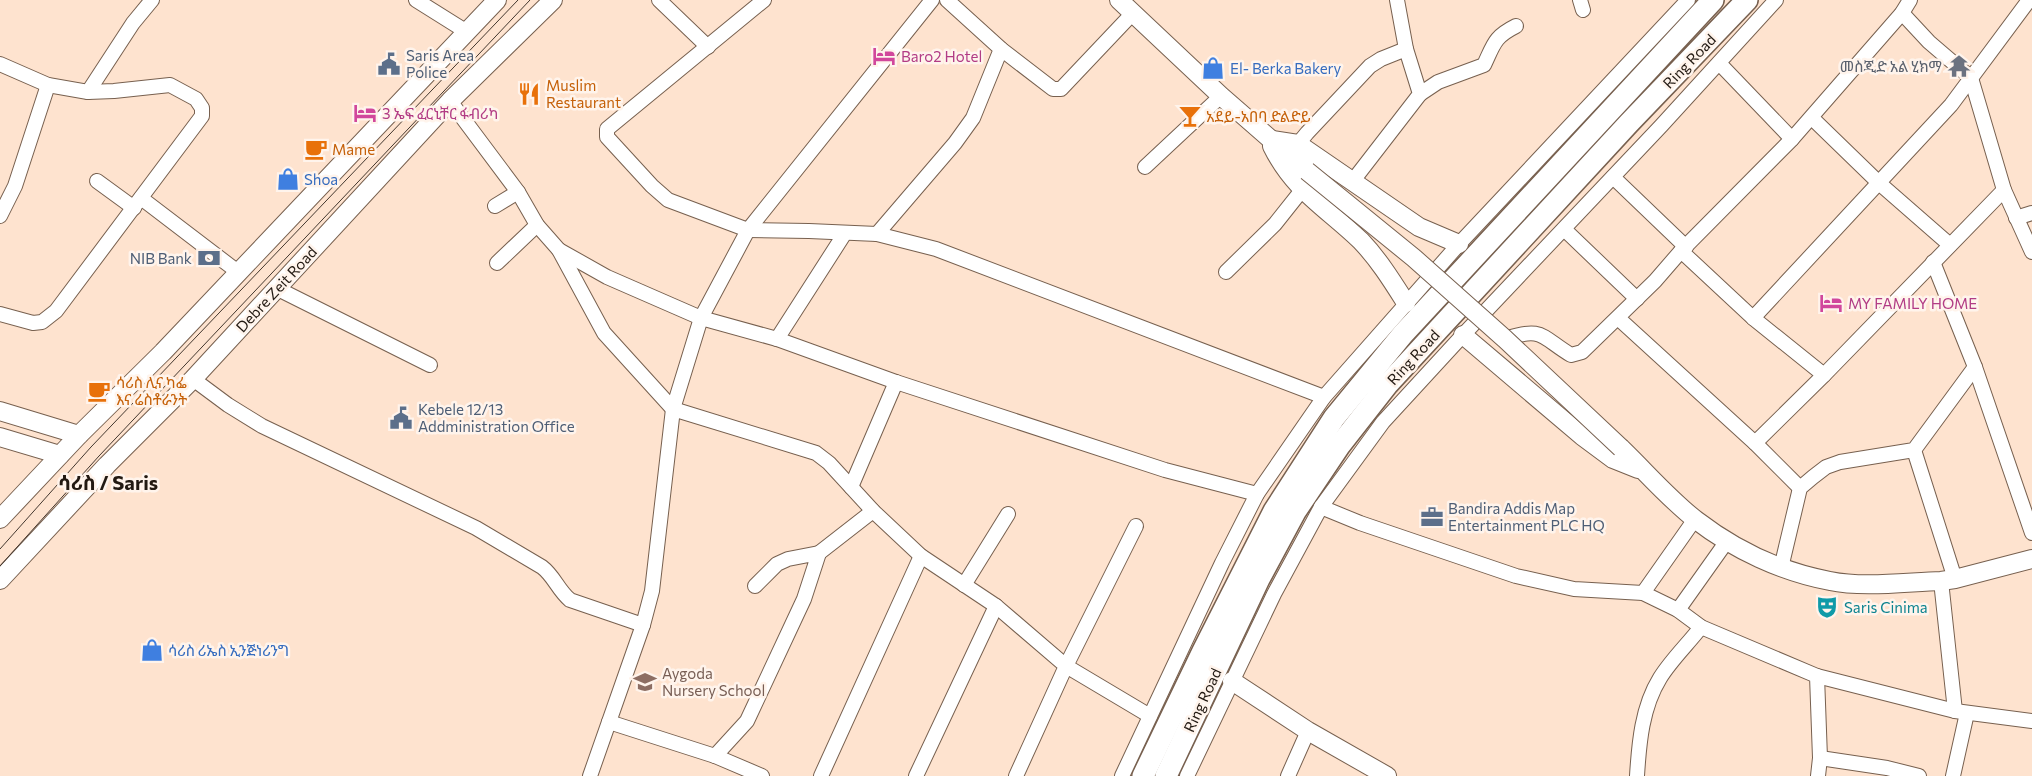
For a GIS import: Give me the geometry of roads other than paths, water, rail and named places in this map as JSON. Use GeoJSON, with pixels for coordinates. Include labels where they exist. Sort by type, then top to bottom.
{"type":"FeatureCollection","features":[{"type":"Feature","properties":{"kind":"highway","name":"Ring Road"},"geometry":{"type":"LineString","coordinates":[[1143,776],[1202,651],[1274,511],[1334,418],[1403,334],[1713,0]]}},
{"type":"Feature","properties":{"kind":"highway","name":"Ring Road"},"geometry":{"type":"LineString","coordinates":[[1166,776],[1259,579],[1295,512],[1340,445],[1387,385],[1629,123],[1747,0]]}},
{"type":"Feature","properties":{"kind":"main road"},"geometry":{"type":"LineString","coordinates":[[0,519],[79,435],[164,352],[496,0]]}},
{"type":"Feature","properties":{"kind":"main road","name":"Debre Zeit Road"},"geometry":{"type":"LineString","coordinates":[[0,580],[107,465],[193,379],[450,101],[554,0]]}},
{"type":"Feature","properties":{"kind":"main road"},"geometry":{"type":"LineString","coordinates":[[1123,4],[1269,139],[1414,258],[1505,339],[1695,519],[1727,541],[1753,556],[1781,568],[1831,582],[1854,584],[1948,580],[2032,559]]}},
{"type":"Feature","properties":{"kind":"main road"},"geometry":{"type":"LineString","coordinates":[[1269,139],[1298,144],[1419,227],[1459,244]]}},
{"type":"Feature","properties":{"kind":"main road"},"geometry":{"type":"LineString","coordinates":[[1269,139],[1285,171],[1302,190],[1361,241],[1382,264],[1406,303]]}},
{"type":"Feature","properties":{"kind":"main road"},"geometry":{"type":"LineString","coordinates":[[1462,335],[1589,442],[1613,459],[1647,473]]}},
{"type":"Feature","properties":{"kind":"main road"},"geometry":{"type":"LineString","coordinates":[[0,411],[79,435]]}},
{"type":"Feature","properties":{"kind":"main road"},"geometry":{"type":"LineString","coordinates":[[0,437],[60,455]]}},
{"type":"Feature","properties":{"kind":"main road"},"geometry":{"type":"LineString","coordinates":[[1232,681],[1308,731],[1387,776]]}},
{"type":"Feature","properties":{"kind":"street"},"geometry":{"type":"LineString","coordinates":[[88,92],[133,23],[152,0]]}},
{"type":"Feature","properties":{"kind":"street"},"geometry":{"type":"LineString","coordinates":[[416,0],[467,32]]}},
{"type":"Feature","properties":{"kind":"street"},"geometry":{"type":"LineString","coordinates":[[659,0],[708,47]]}},
{"type":"Feature","properties":{"kind":"street"},"geometry":{"type":"LineString","coordinates":[[764,0],[607,129],[607,137],[652,186],[668,200],[748,230],[877,234],[936,249],[1324,397]]}},
{"type":"Feature","properties":{"kind":"street"},"geometry":{"type":"LineString","coordinates":[[590,776],[643,625],[652,591],[673,409],[701,318],[748,230],[932,0]]}},
{"type":"Feature","properties":{"kind":"street"},"geometry":{"type":"LineString","coordinates":[[946,0],[1001,49],[1053,89],[1061,89],[1123,4]]}},
{"type":"Feature","properties":{"kind":"street"},"geometry":{"type":"LineString","coordinates":[[1396,0],[1406,49],[1420,94]]}},
{"type":"Feature","properties":{"kind":"street"},"geometry":{"type":"LineString","coordinates":[[1122,776],[1257,494],[1324,397],[1459,244],[1688,0]]}},
{"type":"Feature","properties":{"kind":"street","name":"Ring Road"},"geometry":{"type":"LineString","coordinates":[[1187,776],[1274,594],[1321,507],[1383,422],[1462,335],[1613,178],[1776,0]]}},
{"type":"Feature","properties":{"kind":"street"},"geometry":{"type":"LineString","coordinates":[[1505,339],[1526,333],[1538,333],[1571,355],[1582,352],[1637,299],[1812,118],[1902,13],[1910,0]]}},
{"type":"Feature","properties":{"kind":"street"},"geometry":{"type":"LineString","coordinates":[[1753,318],[1951,105],[2029,0]]}},
{"type":"Feature","properties":{"kind":"street"},"geometry":{"type":"LineString","coordinates":[[1902,13],[1929,42],[1971,78],[2004,190],[2032,252]]}},
{"type":"Feature","properties":{"kind":"street"},"geometry":{"type":"LineString","coordinates":[[1352,182],[1420,94],[1438,82],[1484,65],[1491,46],[1503,33],[1516,26]]}},
{"type":"Feature","properties":{"kind":"street"},"geometry":{"type":"LineString","coordinates":[[877,234],[956,143],[973,118],[1001,49]]}},
{"type":"Feature","properties":{"kind":"street"},"geometry":{"type":"LineString","coordinates":[[1298,144],[1370,66],[1381,59],[1406,49]]}},
{"type":"Feature","properties":{"kind":"street"},"geometry":{"type":"LineString","coordinates":[[1719,63],[1792,139]]}},
{"type":"Feature","properties":{"kind":"street"},"geometry":{"type":"LineString","coordinates":[[0,64],[48,85],[88,92],[170,85],[196,100],[202,108],[202,116],[56,311],[42,322],[33,323],[0,314]]}},
{"type":"Feature","properties":{"kind":"street"},"geometry":{"type":"LineString","coordinates":[[0,216],[15,186],[48,85]]}},
{"type":"Feature","properties":{"kind":"street"},"geometry":{"type":"LineString","coordinates":[[1145,167],[1221,96]]}},
{"type":"Feature","properties":{"kind":"street"},"geometry":{"type":"LineString","coordinates":[[450,101],[518,192],[538,225],[559,250],[604,333],[673,409],[816,453],[830,463],[872,511],[921,556],[996,606],[1066,666],[1150,716]]}},
{"type":"Feature","properties":{"kind":"street"},"geometry":{"type":"LineString","coordinates":[[1812,118],[1879,183],[1950,245]]}},
{"type":"Feature","properties":{"kind":"street"},"geometry":{"type":"LineString","coordinates":[[1613,178],[1753,318],[1824,376]]}},
{"type":"Feature","properties":{"kind":"street"},"geometry":{"type":"LineString","coordinates":[[97,181],[138,203],[238,272]]}},
{"type":"Feature","properties":{"kind":"street"},"geometry":{"type":"LineString","coordinates":[[1226,272],[1276,224],[1302,190]]}},
{"type":"Feature","properties":{"kind":"street"},"geometry":{"type":"LineString","coordinates":[[1755,443],[1824,376],[2004,190]]}},
{"type":"Feature","properties":{"kind":"street"},"geometry":{"type":"LineString","coordinates":[[495,206],[518,192]]}},
{"type":"Feature","properties":{"kind":"street"},"geometry":{"type":"LineString","coordinates":[[2016,218],[2032,213]]}},
{"type":"Feature","properties":{"kind":"street"},"geometry":{"type":"LineString","coordinates":[[497,263],[538,225]]}},
{"type":"Feature","properties":{"kind":"street"},"geometry":{"type":"LineString","coordinates":[[1564,229],[1637,299]]}},
{"type":"Feature","properties":{"kind":"street"},"geometry":{"type":"LineString","coordinates":[[777,339],[845,233]]}},
{"type":"Feature","properties":{"kind":"street"},"geometry":{"type":"LineString","coordinates":[[559,250],[607,276],[701,318],[777,339],[896,382],[1165,470],[1257,494]]}},
{"type":"Feature","properties":{"kind":"street"},"geometry":{"type":"LineString","coordinates":[[1933,262],[1975,366],[2032,533]]}},
{"type":"Feature","properties":{"kind":"street"},"geometry":{"type":"LineString","coordinates":[[276,288],[430,365]]}},
{"type":"Feature","properties":{"kind":"street"},"geometry":{"type":"LineString","coordinates":[[1618,318],[1755,443],[1800,488]]}},
{"type":"Feature","properties":{"kind":"street"},"geometry":{"type":"LineString","coordinates":[[1781,568],[1800,488],[1826,467],[1840,462],[1914,450],[1975,366]]}},
{"type":"Feature","properties":{"kind":"street"},"geometry":{"type":"LineString","coordinates":[[193,379],[228,405],[262,426],[476,528],[549,572],[561,592],[570,600],[643,625]]}},
{"type":"Feature","properties":{"kind":"street"},"geometry":{"type":"LineString","coordinates":[[852,487],[896,382]]}},
{"type":"Feature","properties":{"kind":"street"},"geometry":{"type":"LineString","coordinates":[[1914,450],[1948,580],[1961,712],[1953,776]]}},
{"type":"Feature","properties":{"kind":"street"},"geometry":{"type":"LineString","coordinates":[[1321,507],[1360,523],[1516,576],[1574,589],[1643,593],[1678,610],[1702,627],[1817,676],[1961,712],[2032,721]]}},
{"type":"Feature","properties":{"kind":"street"},"geometry":{"type":"LineString","coordinates":[[755,586],[777,564],[788,559],[819,553],[872,511]]}},
{"type":"Feature","properties":{"kind":"street"},"geometry":{"type":"LineString","coordinates":[[964,585],[1008,514]]}},
{"type":"Feature","properties":{"kind":"street"},"geometry":{"type":"LineString","coordinates":[[1643,593],[1695,519]]}},
{"type":"Feature","properties":{"kind":"street"},"geometry":{"type":"LineString","coordinates":[[1016,776],[1066,666],[1136,526]]}},
{"type":"Feature","properties":{"kind":"street"},"geometry":{"type":"LineString","coordinates":[[1678,610],[1727,541]]}},
{"type":"Feature","properties":{"kind":"street"},"geometry":{"type":"LineString","coordinates":[[715,756],[747,722],[804,599],[819,553]]}},
{"type":"Feature","properties":{"kind":"street"},"geometry":{"type":"LineString","coordinates":[[821,776],[921,556]]}},
{"type":"Feature","properties":{"kind":"street"},"geometry":{"type":"LineString","coordinates":[[916,776],[996,606]]}},
{"type":"Feature","properties":{"kind":"street"},"geometry":{"type":"LineString","coordinates":[[1637,776],[1638,755],[1646,707],[1659,680],[1702,627]]}},
{"type":"Feature","properties":{"kind":"street"},"geometry":{"type":"LineString","coordinates":[[1817,676],[1820,758],[1818,776]]}},
{"type":"Feature","properties":{"kind":"street"},"geometry":{"type":"LineString","coordinates":[[609,722],[715,756],[762,776]]}},
{"type":"Feature","properties":{"kind":"street"},"geometry":{"type":"LineString","coordinates":[[1288,776],[1308,731]]}},
{"type":"Feature","properties":{"kind":"street"},"geometry":{"type":"LineString","coordinates":[[1820,758],[1887,768],[1919,776]]}},
{"type":"Feature","properties":{"kind":"tram line"},"geometry":{"type":"LineString","coordinates":[[0,549],[91,447],[518,0]]}},
{"type":"Feature","properties":{"kind":"tram line"},"geometry":{"type":"LineString","coordinates":[[0,566],[99,456],[530,0]]}},
{"type":"Feature","properties":{"kind":"place","name":"Baro2 Hotel"},"geometry":{"type":"Point","coordinates":[884,56]}},
{"type":"Feature","properties":{"kind":"place","name":"Saris Area Police"},"geometry":{"type":"Point","coordinates":[389,64]}},
{"type":"Feature","properties":{"kind":"place","name":"መስጂድ አል ሂክማ"},"geometry":{"type":"Point","coordinates":[1959,66]}},
{"type":"Feature","properties":{"kind":"place","name":"El- Berka Bakery"},"geometry":{"type":"Point","coordinates":[1213,68]}},
{"type":"Feature","properties":{"kind":"place","name":"Muslim Restaurant"},"geometry":{"type":"Point","coordinates":[529,94]}},
{"type":"Feature","properties":{"kind":"place","name":"3 ኤፍ ፈርኒቸር ፋብሪካ"},"geometry":{"type":"Point","coordinates":[365,113]}},
{"type":"Feature","properties":{"kind":"place","name":"አደይ-አበባ ድልድይ"},"geometry":{"type":"Point","coordinates":[1190,116]}},
{"type":"Feature","properties":{"kind":"place","name":"Mame"},"geometry":{"type":"Point","coordinates":[316,149]}},
{"type":"Feature","properties":{"kind":"place","name":"Shoa"},"geometry":{"type":"Point","coordinates":[288,179]}},
{"type":"Feature","properties":{"kind":"place","name":"NIB Bank"},"geometry":{"type":"Point","coordinates":[209,258]}},
{"type":"Feature","properties":{"kind":"place","name":"MY FAMILY HOME"},"geometry":{"type":"Point","coordinates":[1831,303]}},
{"type":"Feature","properties":{"kind":"place","name":"ሳሪስ ሊና ካፌ እና ሬስቶራንት"},"geometry":{"type":"Point","coordinates":[99,391]}},
{"type":"Feature","properties":{"kind":"place","name":"Kebele 12/13 Addministration Office"},"geometry":{"type":"Point","coordinates":[401,418]}},
{"type":"Feature","properties":{"kind":"place","name":"Bandira Addis Map Entertainment PLC HQ"},"geometry":{"type":"Point","coordinates":[1432,517]}},
{"type":"Feature","properties":{"kind":"place","name":"Saris Cinima"},"geometry":{"type":"Point","coordinates":[1827,607]}},
{"type":"Feature","properties":{"kind":"place","name":"ሳሪስ ሪኤስ ኢንጅነሪንግ"},"geometry":{"type":"Point","coordinates":[152,650]}},
{"type":"Feature","properties":{"kind":"place","name":"Aygoda Nursery School"},"geometry":{"type":"Point","coordinates":[645,682]}},
{"type":"Feature","properties":{"kind":"district","name":"ሳሪስ / Saris"},"geometry":{"type":"Point","coordinates":[108,482]}}]}
